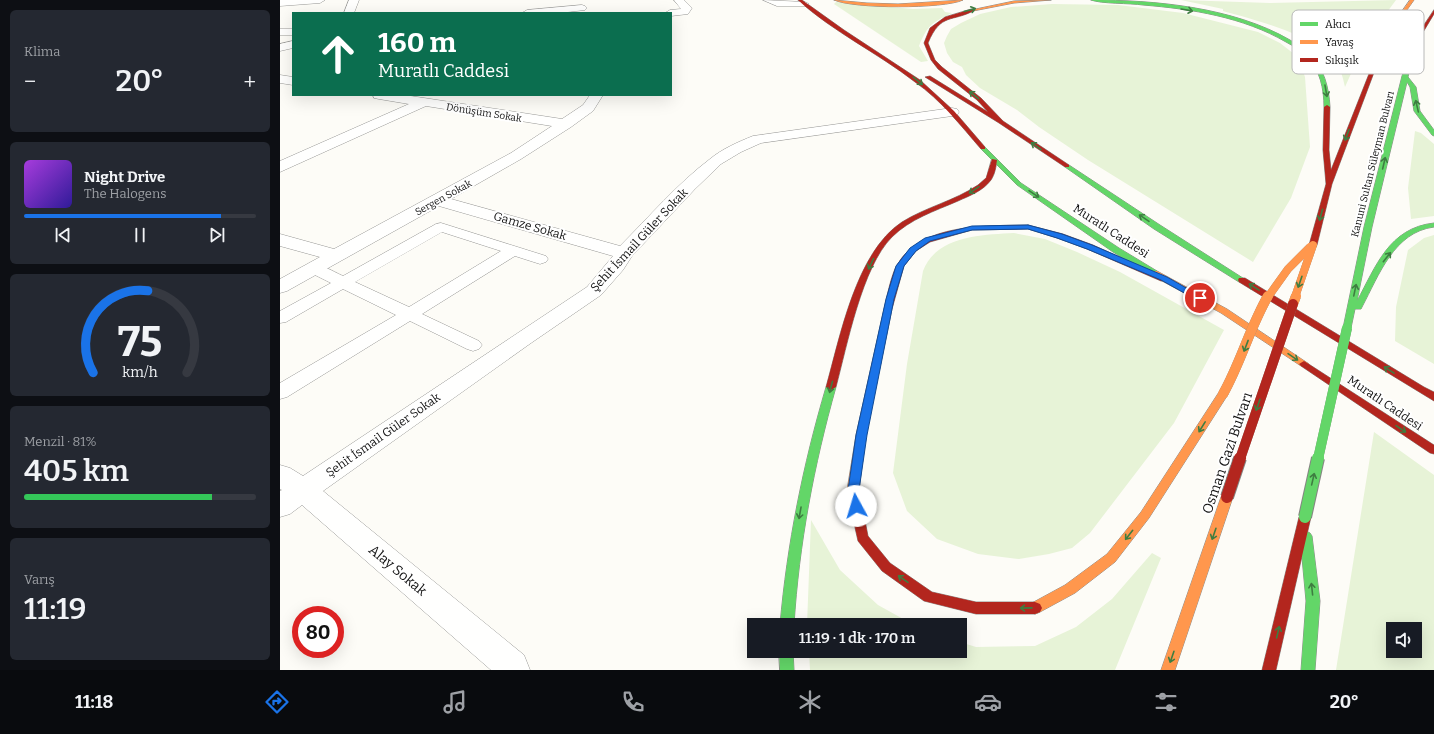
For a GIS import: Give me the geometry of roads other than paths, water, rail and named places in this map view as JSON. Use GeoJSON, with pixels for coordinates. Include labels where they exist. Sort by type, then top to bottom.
{"type":"FeatureCollection","features":[{"type":"Feature","properties":{"kind":"main road"},"geometry":{"type":"LineString","coordinates":[[836,0],[862,4],[912,5],[961,0]]}},
{"type":"Feature","properties":{"kind":"main road"},"geometry":{"type":"LineString","coordinates":[[1001,122],[990,108],[947,74],[934,61],[926,47],[928,37],[935,28],[946,19],[964,12],[1001,4],[1049,0]]}},
{"type":"Feature","properties":{"kind":"main road"},"geometry":{"type":"LineString","coordinates":[[1093,0],[1163,6],[1221,16],[1276,34],[1292,43]]}},
{"type":"Feature","properties":{"kind":"main road"},"geometry":{"type":"LineString","coordinates":[[1405,10],[1412,0]]}},
{"type":"Feature","properties":{"kind":"main road","name":"Muratlı Caddesi"},"geometry":{"type":"LineString","coordinates":[[805,1],[842,31],[908,73],[932,93],[952,112],[994,160],[1019,184],[1116,250],[1164,279],[1224,311],[1434,450]]}},
{"type":"Feature","properties":{"kind":"main road"},"geometry":{"type":"LineString","coordinates":[[805,1],[1001,122],[1157,227],[1434,397]]}},
{"type":"Feature","properties":{"kind":"main road","name":"Kanuni Sultan Süleyman Bulvarı"},"geometry":{"type":"LineString","coordinates":[[1424,27],[1434,11]]}},
{"type":"Feature","properties":{"kind":"main road"},"geometry":{"type":"LineString","coordinates":[[1322,74],[1328,109],[1326,145],[1329,184]]}},
{"type":"Feature","properties":{"kind":"main road"},"geometry":{"type":"LineString","coordinates":[[1164,279],[1090,247],[1060,236],[1028,227],[972,228],[927,240],[913,249],[900,266],[890,299],[861,435],[853,490],[862,538],[886,567],[928,597],[976,608],[1035,608],[1070,589],[1111,558],[1145,515],[1234,376],[1259,313],[1275,284],[1293,262],[1313,245],[1329,184],[1371,74]]}},
{"type":"Feature","properties":{"kind":"main road"},"geometry":{"type":"LineString","coordinates":[[1405,76],[1413,87],[1417,111],[1434,134]]}},
{"type":"Feature","properties":{"kind":"main road","name":"Kanuni Sultan Süleyman Bulvarı"},"geometry":{"type":"LineString","coordinates":[[1347,328],[1368,227],[1405,76]]}},
{"type":"Feature","properties":{"kind":"main road"},"geometry":{"type":"LineString","coordinates":[[787,618],[788,588],[806,479],[837,364],[864,279],[876,254],[886,238],[915,217],[971,193],[989,179],[994,160]]}},
{"type":"Feature","properties":{"kind":"main road"},"geometry":{"type":"LineString","coordinates":[[1269,670],[1347,328],[1388,255],[1406,235],[1425,226],[1434,225]]}},
{"type":"Feature","properties":{"kind":"main road","name":"Osman Gazi Bulvarı"},"geometry":{"type":"LineString","coordinates":[[1168,670],[1313,245]]}},
{"type":"Feature","properties":{"kind":"main road"},"geometry":{"type":"LineString","coordinates":[[1304,517],[1313,600],[1308,670]]}},
{"type":"Feature","properties":{"kind":"main road"},"geometry":{"type":"LineString","coordinates":[[786,658],[787,670]]}},
{"type":"Feature","properties":{"kind":"street"},"geometry":{"type":"LineString","coordinates":[[280,3],[320,0]]}},
{"type":"Feature","properties":{"kind":"street"},"geometry":{"type":"LineString","coordinates":[[349,12],[354,0]]}},
{"type":"Feature","properties":{"kind":"street"},"geometry":{"type":"LineString","coordinates":[[672,13],[685,12],[687,8],[679,0]]}},
{"type":"Feature","properties":{"kind":"street"},"geometry":{"type":"LineString","coordinates":[[536,12],[581,7]]}},
{"type":"Feature","properties":{"kind":"street"},"geometry":{"type":"LineString","coordinates":[[280,48],[292,44]]}},
{"type":"Feature","properties":{"kind":"street"},"geometry":{"type":"LineString","coordinates":[[280,79],[292,81]]}},
{"type":"Feature","properties":{"kind":"street","name":"Dönüşüm Sokak"},"geometry":{"type":"LineString","coordinates":[[394,96],[409,97],[424,102],[566,124]]}},
{"type":"Feature","properties":{"kind":"street","name":"Sergen Sokak"},"geometry":{"type":"LineString","coordinates":[[280,287],[516,156],[588,108],[596,96]]}},
{"type":"Feature","properties":{"kind":"street"},"geometry":{"type":"LineString","coordinates":[[280,167],[424,102]]}},
{"type":"Feature","properties":{"kind":"street","name":"Şehit İsmail Güler Sokak"},"geometry":{"type":"LineString","coordinates":[[288,490],[594,291],[616,266],[624,253],[689,186],[716,161],[736,149],[758,139],[952,112]]}},
{"type":"Feature","properties":{"kind":"street","name":"Gamze Sokak"},"geometry":{"type":"LineString","coordinates":[[437,200],[624,253]]}},
{"type":"Feature","properties":{"kind":"street"},"geometry":{"type":"LineString","coordinates":[[280,240],[336,256]]}},
{"type":"Feature","properties":{"kind":"street","name":"Alay Sokak"},"geometry":{"type":"LineString","coordinates":[[288,490],[512,666],[513,670]]}},
{"type":"Feature","properties":{"kind":"lane"},"geometry":{"type":"LineString","coordinates":[[768,0],[777,4],[805,1]]}},
{"type":"Feature","properties":{"kind":"lane"},"geometry":{"type":"LineString","coordinates":[[280,32],[292,32]]}},
{"type":"Feature","properties":{"kind":"lane"},"geometry":{"type":"LineString","coordinates":[[280,318],[441,227],[540,259]]}},
{"type":"Feature","properties":{"kind":"lane"},"geometry":{"type":"LineString","coordinates":[[280,392],[514,250]]}},
{"type":"Feature","properties":{"kind":"lane"},"geometry":{"type":"LineString","coordinates":[[313,268],[473,345]]}}]}
